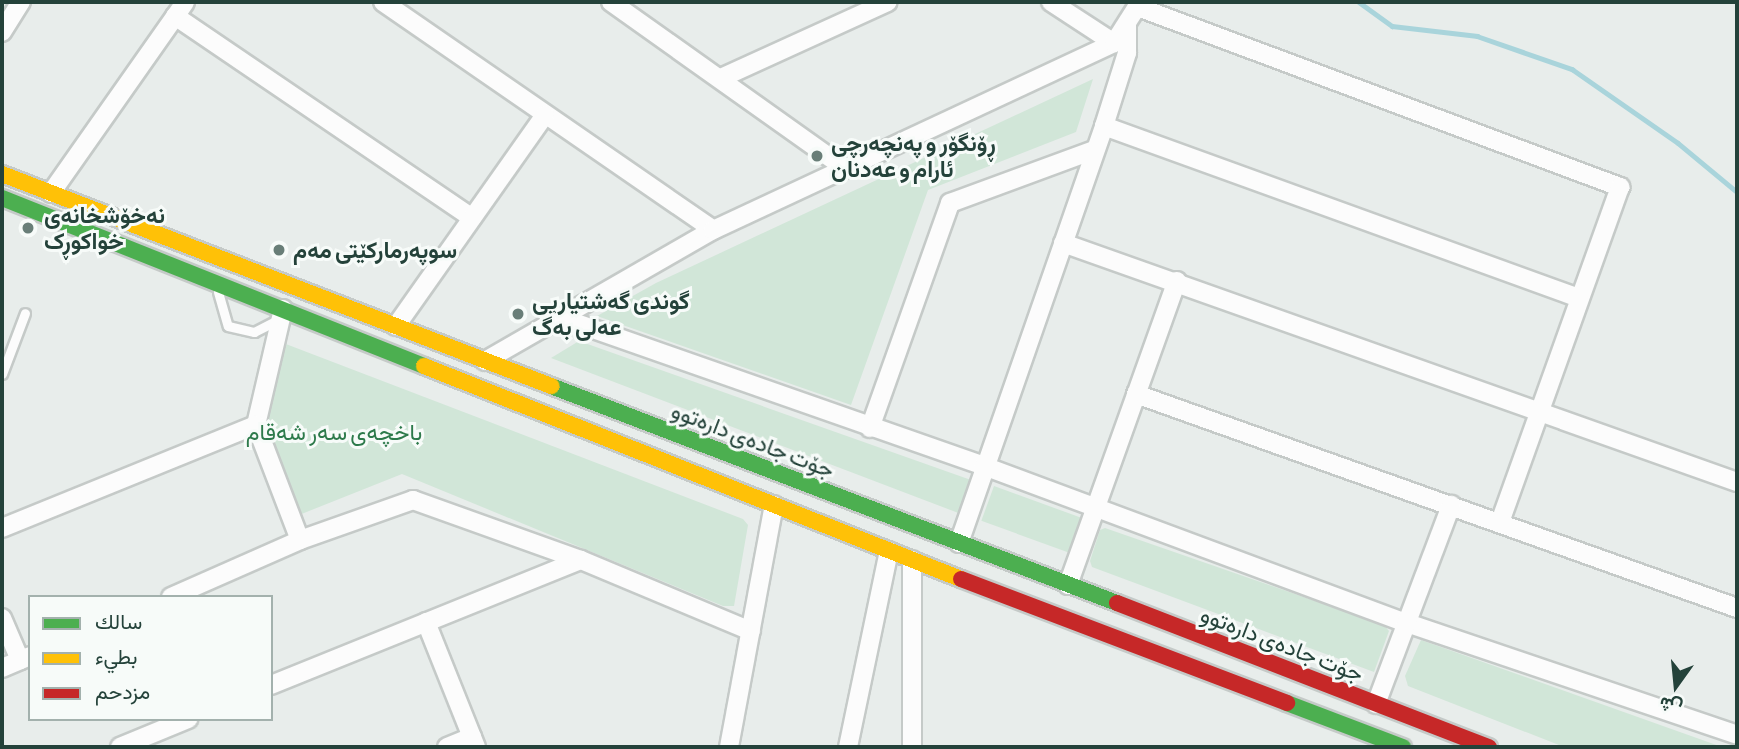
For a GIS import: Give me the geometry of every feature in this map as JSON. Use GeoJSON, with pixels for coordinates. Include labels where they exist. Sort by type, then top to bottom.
{"type":"FeatureCollection","features":[{"type":"Feature","properties":{"kind":"main road","name":"جۆت جادەی دارەتوو"},"geometry":{"type":"LineString","coordinates":[[2,174],[1489,747]]}},
{"type":"Feature","properties":{"kind":"main road"},"geometry":{"type":"LineString","coordinates":[[2,198],[201,277],[282,314],[1370,741],[1403,747]]}},
{"type":"Feature","properties":{"kind":"main road"},"geometry":{"type":"LineString","coordinates":[[769,504],[775,472]]}},
{"type":"Feature","properties":{"kind":"street"},"geometry":{"type":"LineString","coordinates":[[4,25],[21,2]]}},
{"type":"Feature","properties":{"kind":"street"},"geometry":{"type":"LineString","coordinates":[[383,2],[713,230]]}},
{"type":"Feature","properties":{"kind":"street"},"geometry":{"type":"LineString","coordinates":[[611,2],[633,8],[721,78],[845,168]]}},
{"type":"Feature","properties":{"kind":"street"},"geometry":{"type":"LineString","coordinates":[[721,78],[888,2]]}},
{"type":"Feature","properties":{"kind":"street"},"geometry":{"type":"LineString","coordinates":[[1051,2],[1114,43]]}},
{"type":"Feature","properties":{"kind":"street"},"geometry":{"type":"LineString","coordinates":[[485,360],[556,316],[713,230],[1114,43],[1139,4],[1620,187],[1500,522]]}},
{"type":"Feature","properties":{"kind":"street"},"geometry":{"type":"LineString","coordinates":[[51,193],[180,9],[472,218]]}},
{"type":"Feature","properties":{"kind":"street"},"geometry":{"type":"LineString","coordinates":[[959,543],[1104,126],[1127,53],[1127,25]]}},
{"type":"Feature","properties":{"kind":"street"},"geometry":{"type":"LineString","coordinates":[[396,326],[545,115]]}},
{"type":"Feature","properties":{"kind":"street"},"geometry":{"type":"LineString","coordinates":[[1104,126],[1579,298]]}},
{"type":"Feature","properties":{"kind":"street"},"geometry":{"type":"LineString","coordinates":[[870,428],[950,203],[1094,150]]}},
{"type":"Feature","properties":{"kind":"street"},"geometry":{"type":"LineString","coordinates":[[1063,243],[1177,281],[1737,482]]}},
{"type":"Feature","properties":{"kind":"street"},"geometry":{"type":"LineString","coordinates":[[1068,585],[1177,281]]}},
{"type":"Feature","properties":{"kind":"street"},"geometry":{"type":"LineString","coordinates":[[282,314],[256,425],[300,540]]}},
{"type":"Feature","properties":{"kind":"street"},"geometry":{"type":"LineString","coordinates":[[556,316],[984,466],[1407,623],[1737,736]]}},
{"type":"Feature","properties":{"kind":"street"},"geometry":{"type":"LineString","coordinates":[[1136,394],[1737,608]]}},
{"type":"Feature","properties":{"kind":"street"},"geometry":{"type":"LineString","coordinates":[[2,528],[256,425]]}},
{"type":"Feature","properties":{"kind":"street"},"geometry":{"type":"LineString","coordinates":[[176,595],[300,540],[413,500],[582,560],[751,631]]}},
{"type":"Feature","properties":{"kind":"street"},"geometry":{"type":"LineString","coordinates":[[729,747],[751,631],[769,504]]}},
{"type":"Feature","properties":{"kind":"street"},"geometry":{"type":"LineString","coordinates":[[1376,704],[1451,505]]}},
{"type":"Feature","properties":{"kind":"street"},"geometry":{"type":"LineString","coordinates":[[848,747],[889,551]]}},
{"type":"Feature","properties":{"kind":"street"},"geometry":{"type":"LineString","coordinates":[[273,684],[582,560]]}},
{"type":"Feature","properties":{"kind":"street"},"geometry":{"type":"LineString","coordinates":[[912,560],[912,747]]}},
{"type":"Feature","properties":{"kind":"street"},"geometry":{"type":"LineString","coordinates":[[880,588],[899,590],[912,609]]}},
{"type":"Feature","properties":{"kind":"street"},"geometry":{"type":"LineString","coordinates":[[2,618],[25,658],[2,667]]}},
{"type":"Feature","properties":{"kind":"street"},"geometry":{"type":"LineString","coordinates":[[426,622],[474,742],[447,747]]}},
{"type":"Feature","properties":{"kind":"street"},"geometry":{"type":"LineString","coordinates":[[120,747],[183,721]]}},
{"type":"Feature","properties":{"kind":"lane"},"geometry":{"type":"LineString","coordinates":[[201,277],[220,293],[228,326],[254,332],[282,314]]}},
{"type":"Feature","properties":{"kind":"lane"},"geometry":{"type":"LineString","coordinates":[[2,374],[25,313]]}},
{"type":"Feature","properties":{"kind":"green space"},"geometry":{"type":"Polygon","coordinates":[[[1093,79],[1076,132],[928,190],[851,405],[597,316],[656,283],[1093,79]]]}},
{"type":"Feature","properties":{"kind":"green space","name":"باخچەی سەر شەقام"},"geometry":{"type":"Polygon","coordinates":[[[278,341],[743,519],[748,525],[734,606],[723,606],[402,474],[299,515],[265,436],[278,341]]]}},
{"type":"Feature","properties":{"kind":"green space"},"geometry":{"type":"Polygon","coordinates":[[[579,341],[971,480],[961,514],[551,358],[579,341]]]}},
{"type":"Feature","properties":{"kind":"green space"},"geometry":{"type":"Polygon","coordinates":[[[994,486],[1083,518],[1071,553],[981,521],[994,486]]]}},
{"type":"Feature","properties":{"kind":"green space"},"geometry":{"type":"Polygon","coordinates":[[[1105,528],[1384,625],[1389,631],[1374,672],[1092,567],[1090,561],[1100,530],[1105,528]]]}},
{"type":"Feature","properties":{"kind":"green space"},"geometry":{"type":"Polygon","coordinates":[[[1421,640],[1722,747],[1564,747],[1408,686],[1405,676],[1421,640]]]}},
{"type":"Feature","properties":{"kind":"waterway"},"geometry":{"type":"LineString","coordinates":[[1359,2],[1392,26],[1477,36],[1572,69],[1678,143],[1737,192]]}},
{"type":"Feature","properties":{"kind":"traffic: fast"},"geometry":{"type":"LineString","coordinates":[[2,198],[424,366]]}},
{"type":"Feature","properties":{"kind":"traffic: fast"},"geometry":{"type":"LineString","coordinates":[[551,386],[1117,603]]}},
{"type":"Feature","properties":{"kind":"traffic: fast"},"geometry":{"type":"LineString","coordinates":[[1287,703],[1403,747]]}},
{"type":"Feature","properties":{"kind":"traffic: slow"},"geometry":{"type":"LineString","coordinates":[[2,174],[551,386]]}},
{"type":"Feature","properties":{"kind":"traffic: slow"},"geometry":{"type":"LineString","coordinates":[[424,366],[961,579]]}},
{"type":"Feature","properties":{"kind":"traffic: jam"},"geometry":{"type":"LineString","coordinates":[[961,579],[1287,703]]}},
{"type":"Feature","properties":{"kind":"traffic: jam"},"geometry":{"type":"LineString","coordinates":[[1117,603],[1489,747]]}},
{"type":"Feature","properties":{"kind":"place","name":"ڕۆنگۆڕ و پەنچەرچی ئارام و عەدنان"},"geometry":{"type":"Point","coordinates":[817,156]}},
{"type":"Feature","properties":{"kind":"place","name":"نەخۆشخانەی خواکوڕک"},"geometry":{"type":"Point","coordinates":[28,228]}},
{"type":"Feature","properties":{"kind":"place","name":"سوپەرمارکێتی مەم"},"geometry":{"type":"Point","coordinates":[279,250]}},
{"type":"Feature","properties":{"kind":"place","name":"گوندی گەشتیاریی عەلی بەگ"},"geometry":{"type":"Point","coordinates":[518,314]}}]}
